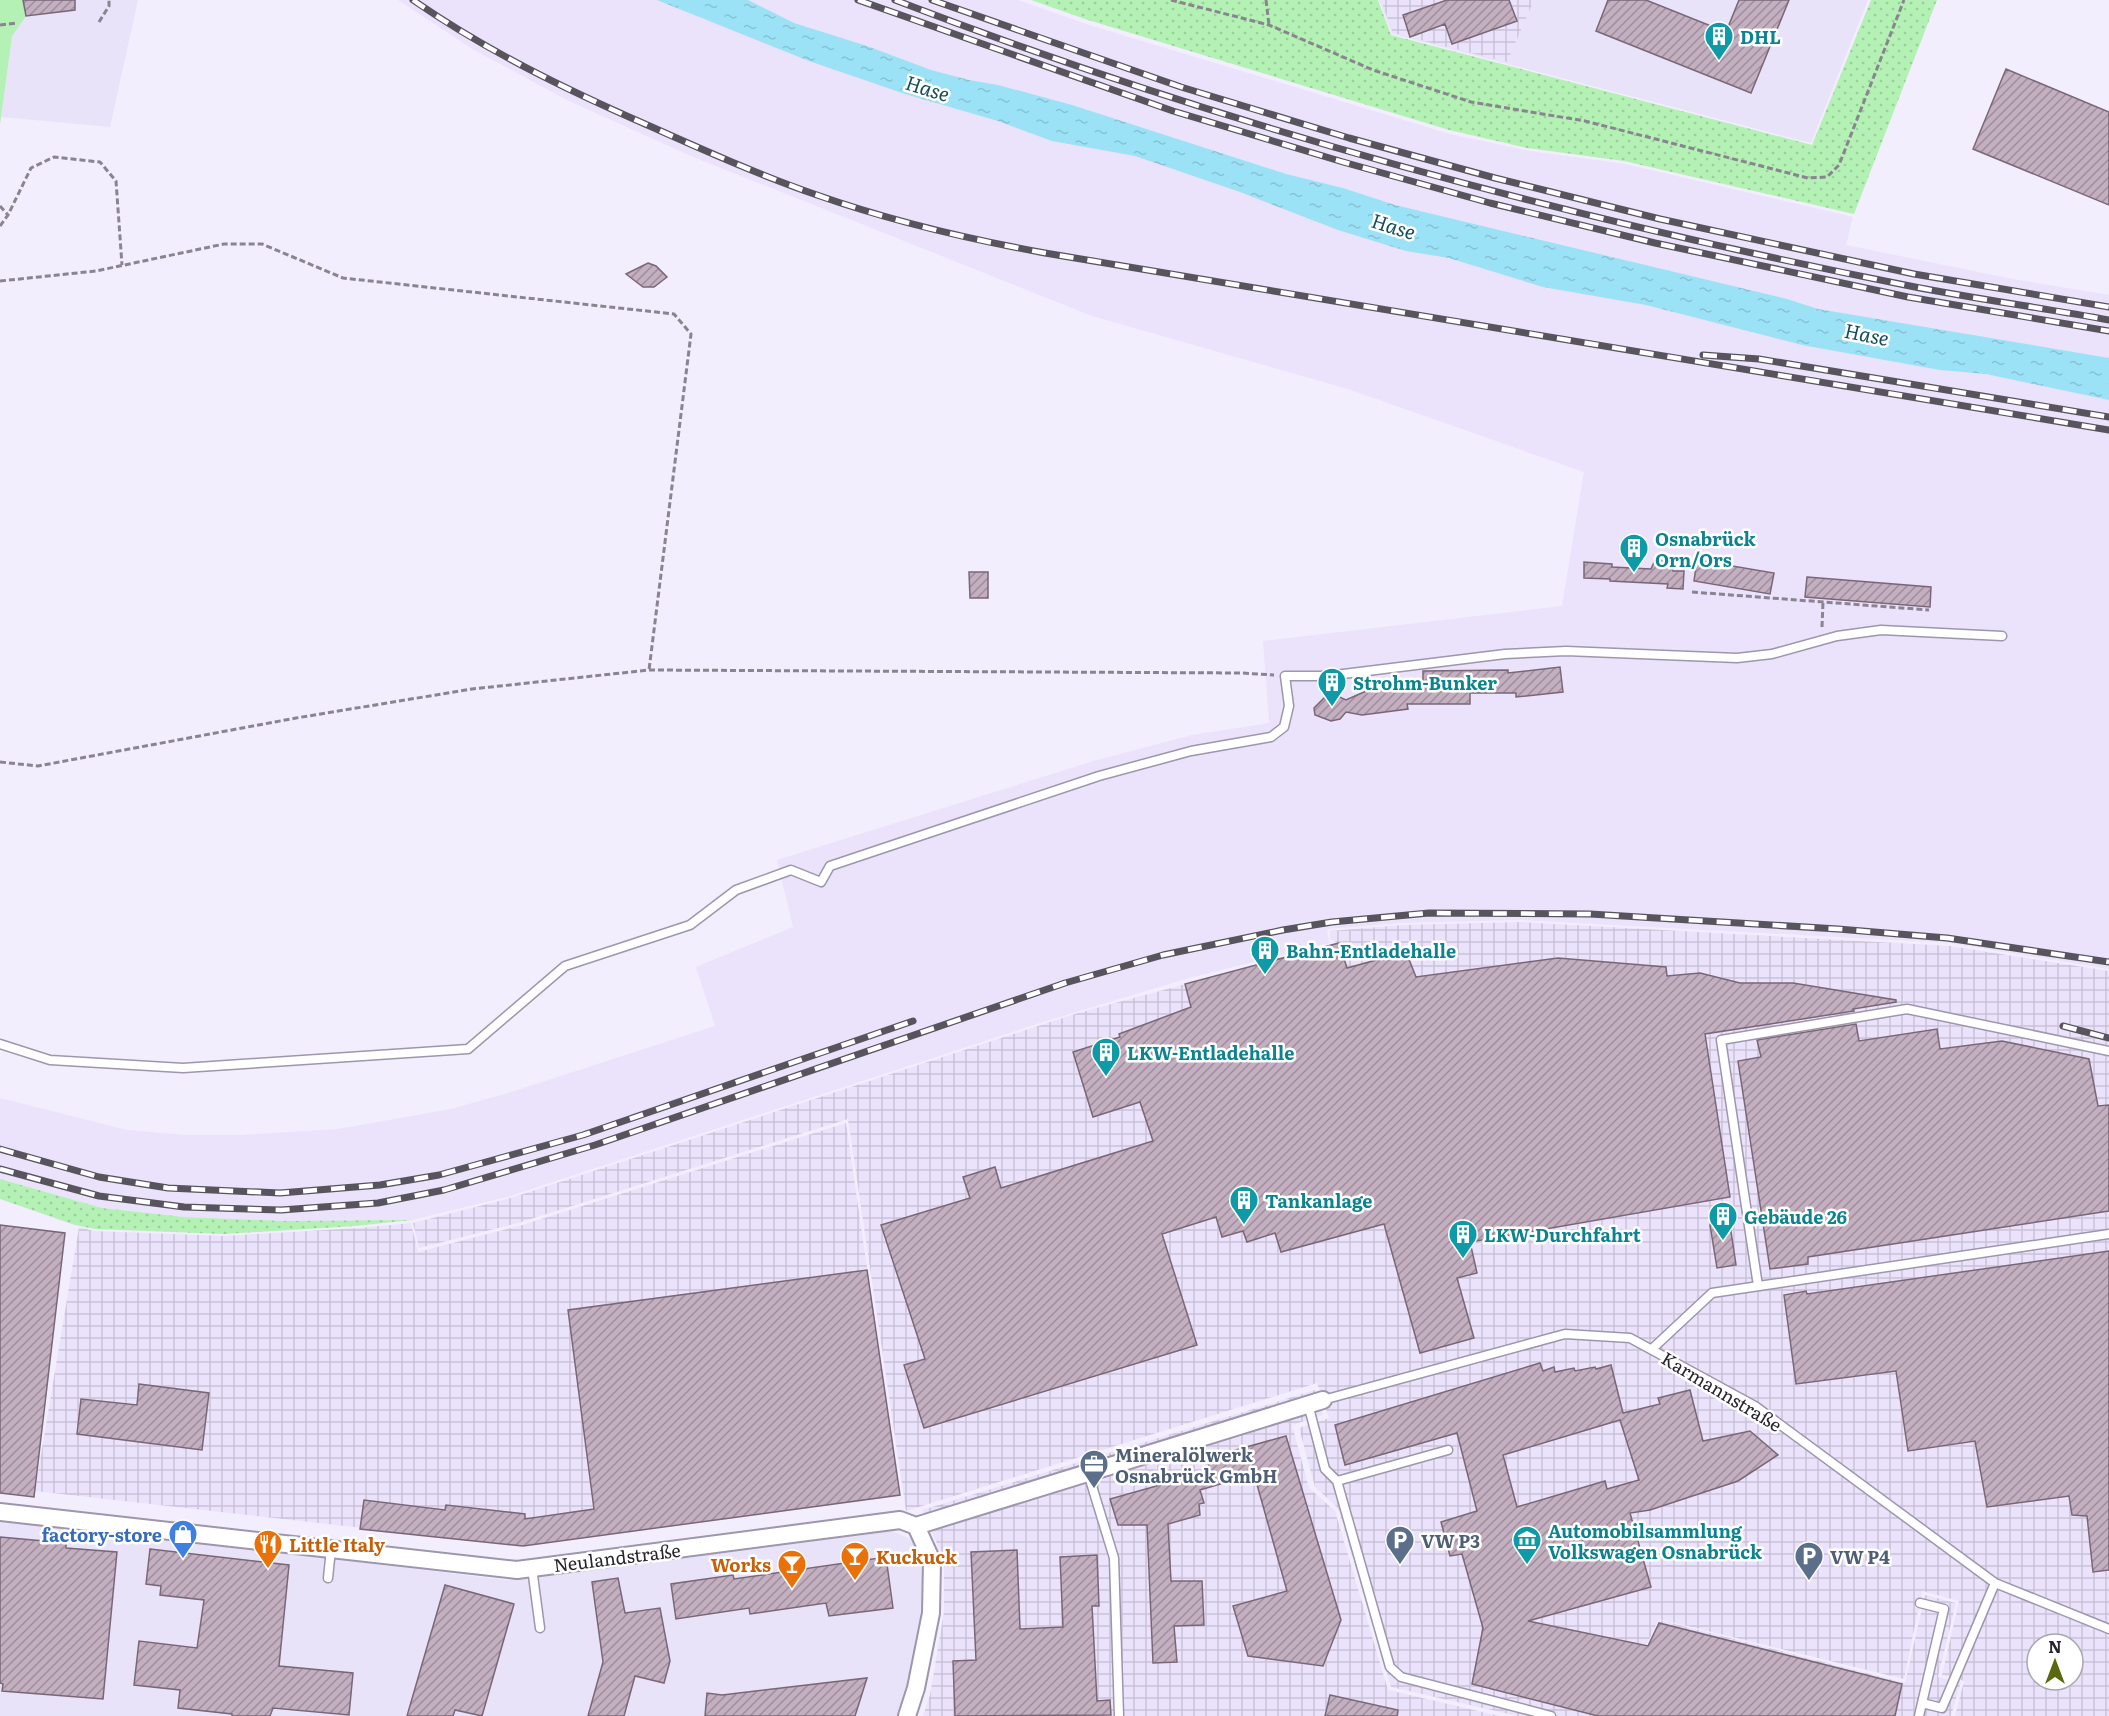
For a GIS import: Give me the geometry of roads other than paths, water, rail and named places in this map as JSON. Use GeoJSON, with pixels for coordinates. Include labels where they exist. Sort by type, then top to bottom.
{"type":"FeatureCollection","features":[{"type":"Feature","properties":{"kind":"street","name":"Neulandstraße"},"geometry":{"type":"LineString","coordinates":[[0,1512],[517,1570],[900,1520],[915,1526],[1315,1402]]}},
{"type":"Feature","properties":{"kind":"street"},"geometry":{"type":"LineString","coordinates":[[907,1716],[916,1688],[931,1613],[932,1561],[915,1526]]}},
{"type":"Feature","properties":{"kind":"lane"},"geometry":{"type":"LineString","coordinates":[[0,1044],[50,1059],[183,1068],[468,1049],[565,966],[690,925],[736,890],[791,870],[821,882],[830,866],[1099,776],[1191,751],[1271,737],[1284,727],[1289,706],[1285,676],[1328,676],[1504,654],[1556,652],[1737,658],[1772,654],[1837,636],[1881,630],[2002,636]]}},
{"type":"Feature","properties":{"kind":"lane"},"geometry":{"type":"LineString","coordinates":[[1758,1286],[1721,1040],[1907,1009],[2109,1051]]}},
{"type":"Feature","properties":{"kind":"lane"},"geometry":{"type":"LineString","coordinates":[[1652,1349],[1712,1293],[2109,1234]]}},
{"type":"Feature","properties":{"kind":"lane","name":"Karmannstraße"},"geometry":{"type":"LineString","coordinates":[[1315,1402],[1565,1334],[1630,1338],[1755,1406],[1995,1583],[2109,1629]]}},
{"type":"Feature","properties":{"kind":"lane"},"geometry":{"type":"LineString","coordinates":[[1315,1402],[1325,1469],[1337,1481],[1390,1667],[1401,1677],[1551,1716]]}},
{"type":"Feature","properties":{"kind":"lane"},"geometry":{"type":"LineString","coordinates":[[1337,1481],[1448,1450]]}},
{"type":"Feature","properties":{"kind":"lane"},"geometry":{"type":"LineString","coordinates":[[1088,1473],[1114,1558],[1119,1716]]}},
{"type":"Feature","properties":{"kind":"lane"},"geometry":{"type":"LineString","coordinates":[[328,1578],[331,1549]]}},
{"type":"Feature","properties":{"kind":"lane"},"geometry":{"type":"LineString","coordinates":[[532,1568],[540,1628]]}},
{"type":"Feature","properties":{"kind":"lane"},"geometry":{"type":"LineString","coordinates":[[1922,1703],[1942,1708],[1995,1583]]}},
{"type":"Feature","properties":{"kind":"lane"},"geometry":{"type":"LineString","coordinates":[[1919,1716],[1944,1609],[1920,1603]]}},
{"type":"Feature","properties":{"kind":"water","name":"Hase"},"geometry":{"type":"Polygon","coordinates":[[[657,0],[748,0],[794,23],[867,46],[931,70],[1072,105],[1286,174],[1343,188],[1395,205],[1787,299],[1818,309],[2109,358],[2109,400],[1986,374],[1940,370],[1802,345],[1646,305],[1543,287],[1449,258],[1406,251],[1338,230],[1240,192],[1135,156],[1052,141],[998,121],[905,94],[809,61],[657,0]]]}},
{"type":"Feature","properties":{"kind":"railway"},"geometry":{"type":"LineString","coordinates":[[413,0],[468,36],[526,68],[687,143],[817,195],[930,228],[1045,253],[2109,430]]}},
{"type":"Feature","properties":{"kind":"railway"},"geometry":{"type":"LineString","coordinates":[[858,0],[1173,111],[1490,203],[1655,243],[1908,297],[2109,331]]}},
{"type":"Feature","properties":{"kind":"railway"},"geometry":{"type":"LineString","coordinates":[[895,0],[1019,46],[1269,128],[1524,199],[1781,259],[1935,291],[2109,320]]}},
{"type":"Feature","properties":{"kind":"railway"},"geometry":{"type":"LineString","coordinates":[[932,0],[1181,87],[1349,138],[1495,178],[1660,219],[1914,274],[2109,307]]}},
{"type":"Feature","properties":{"kind":"railway"},"geometry":{"type":"LineString","coordinates":[[1703,355],[1759,359],[2109,417]]}},
{"type":"Feature","properties":{"kind":"railway"},"geometry":{"type":"LineString","coordinates":[[0,1169],[99,1196],[184,1207],[281,1210],[378,1203],[444,1190],[595,1145],[1065,983],[1163,955],[1332,922],[1429,913],[1590,914],[1947,938],[2109,962]]}},
{"type":"Feature","properties":{"kind":"railway"},"geometry":{"type":"LineString","coordinates":[[0,1149],[99,1177],[168,1188],[280,1193],[380,1185],[439,1175],[583,1135],[913,1021]]}},
{"type":"Feature","properties":{"kind":"railway"},"geometry":{"type":"LineString","coordinates":[[2063,1026],[2109,1038]]}},
{"type":"Feature","properties":{"kind":"place","name":"DHL"},"geometry":{"type":"Point","coordinates":[1719,62]}},
{"type":"Feature","properties":{"kind":"place","name":"Osnabrück Orn/Ors"},"geometry":{"type":"Point","coordinates":[1634,574]}},
{"type":"Feature","properties":{"kind":"place","name":"Strohm-Bunker"},"geometry":{"type":"Point","coordinates":[1332,708]}},
{"type":"Feature","properties":{"kind":"place","name":"Bahn-Entladehalle"},"geometry":{"type":"Point","coordinates":[1265,976]}},
{"type":"Feature","properties":{"kind":"place","name":"LKW-Entladehalle"},"geometry":{"type":"Point","coordinates":[1106,1078]}},
{"type":"Feature","properties":{"kind":"place","name":"Tankanlage"},"geometry":{"type":"Point","coordinates":[1244,1226]}},
{"type":"Feature","properties":{"kind":"place","name":"Gebäude 26"},"geometry":{"type":"Point","coordinates":[1723,1242]}},
{"type":"Feature","properties":{"kind":"place","name":"LKW-Durchfahrt"},"geometry":{"type":"Point","coordinates":[1463,1260]}},
{"type":"Feature","properties":{"kind":"place","name":"Mineralölwerk Osnabrück GmbH"},"geometry":{"type":"Point","coordinates":[1094,1490]}},
{"type":"Feature","properties":{"kind":"place","name":"factory-store"},"geometry":{"type":"Point","coordinates":[183,1560]}},
{"type":"Feature","properties":{"kind":"place","name":"VW P3"},"geometry":{"type":"Point","coordinates":[1400,1566]}},
{"type":"Feature","properties":{"kind":"place","name":"Automobilsammlung Volkswagen Osnabrück"},"geometry":{"type":"Point","coordinates":[1527,1566]}},
{"type":"Feature","properties":{"kind":"place","name":"Little Italy"},"geometry":{"type":"Point","coordinates":[268,1570]}},
{"type":"Feature","properties":{"kind":"place","name":"Kuckuck"},"geometry":{"type":"Point","coordinates":[855,1582]}},
{"type":"Feature","properties":{"kind":"place","name":"VW P4"},"geometry":{"type":"Point","coordinates":[1809,1582]}},
{"type":"Feature","properties":{"kind":"place","name":"Works"},"geometry":{"type":"Point","coordinates":[792,1590]}}]}
